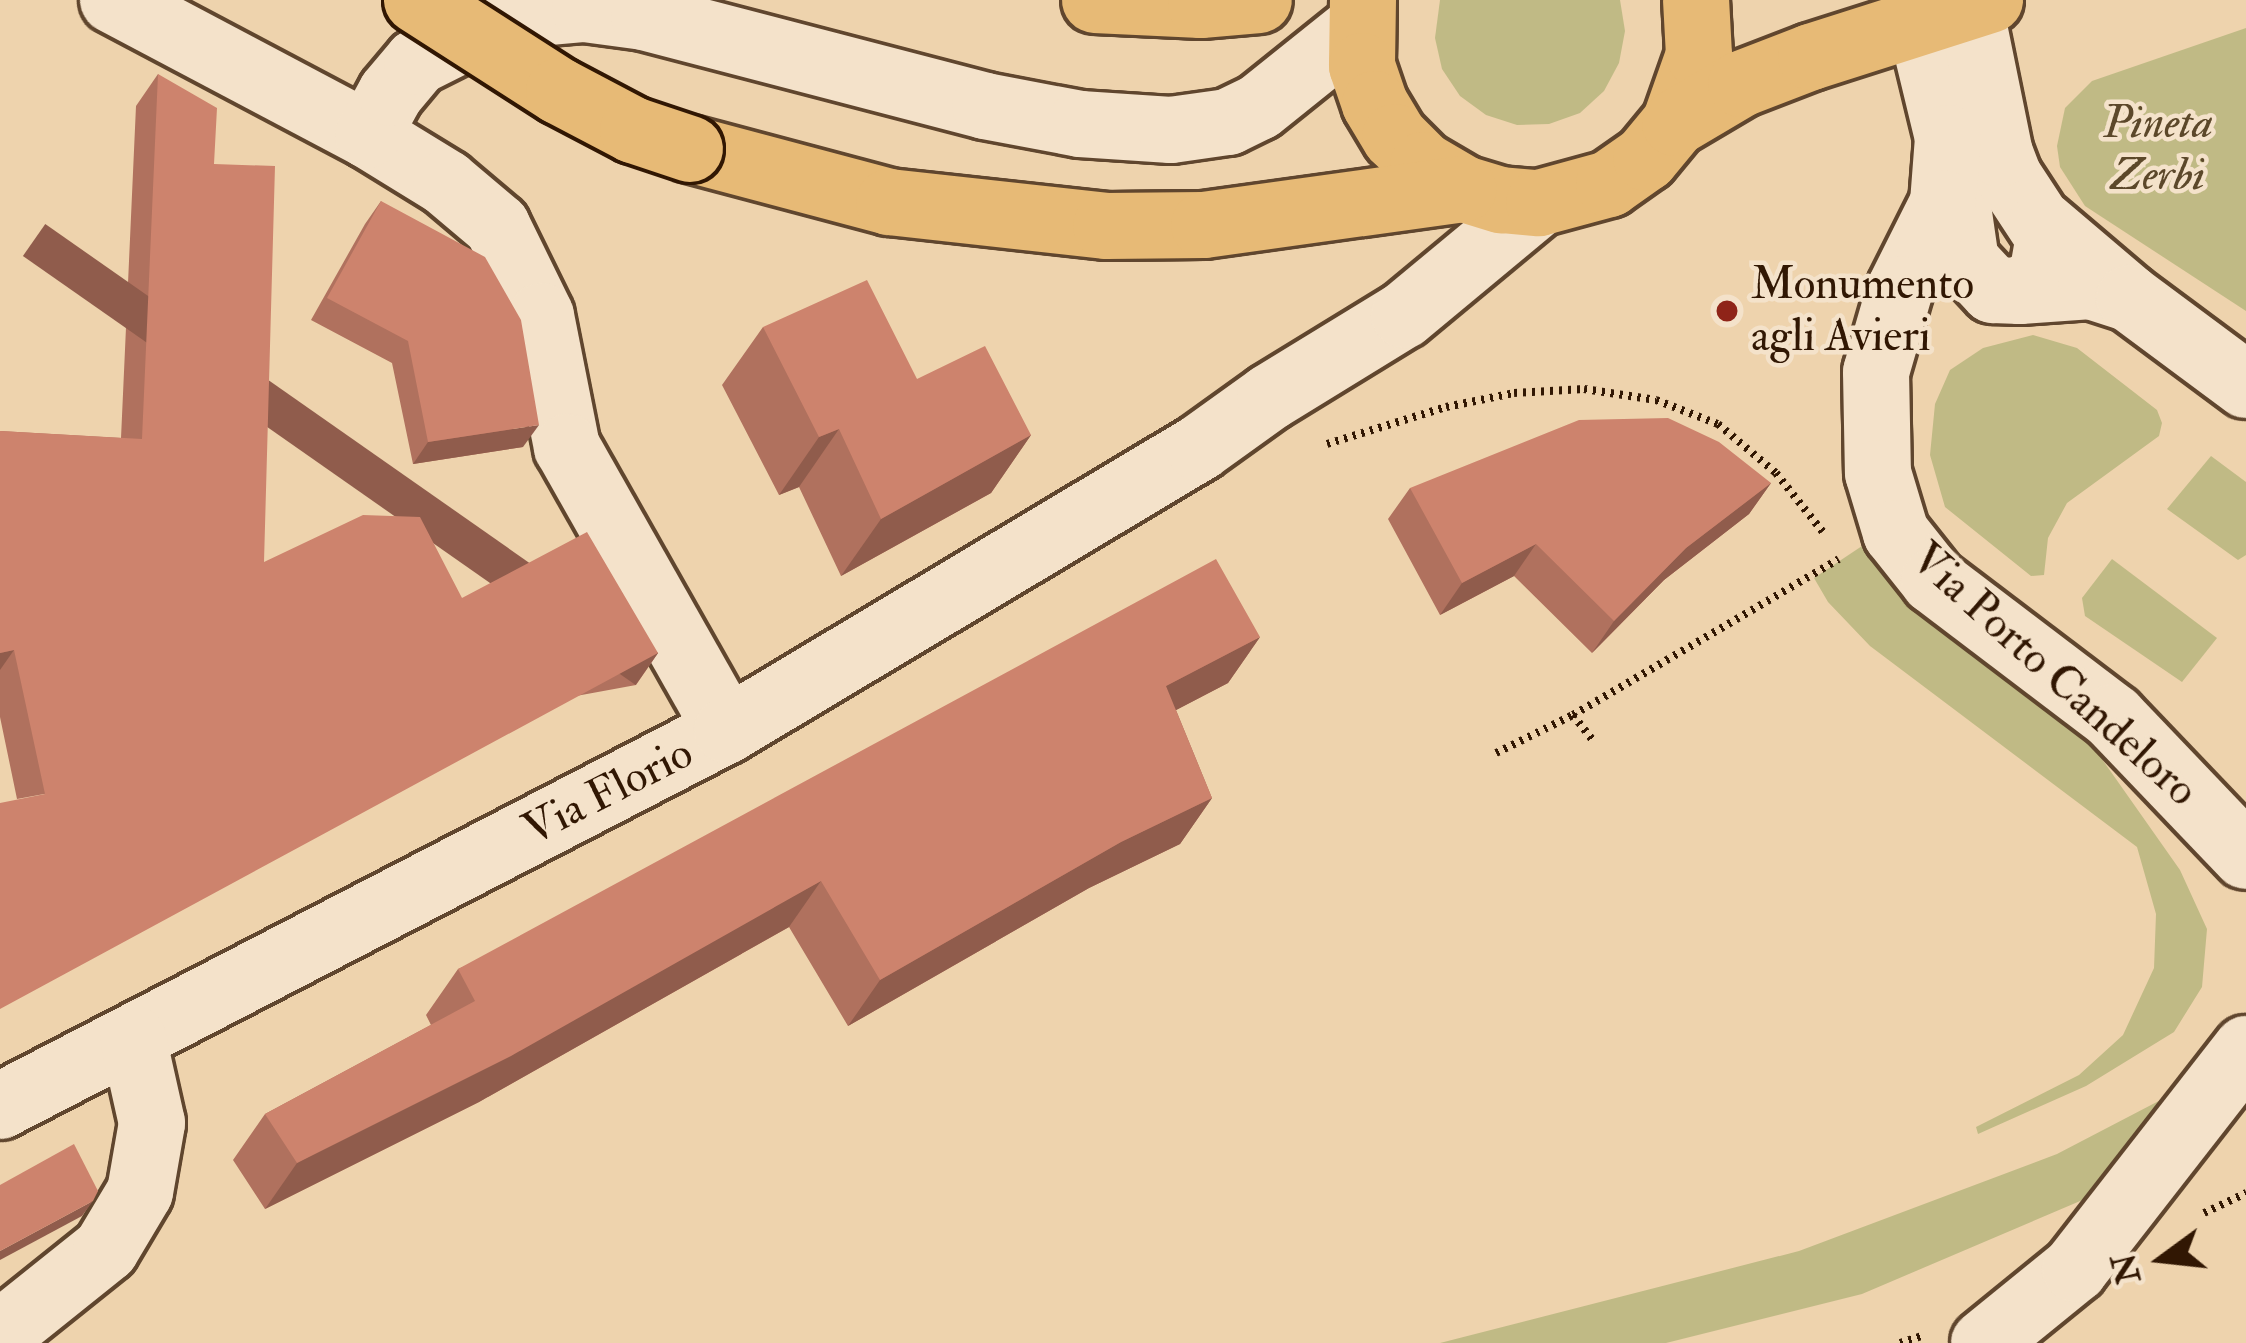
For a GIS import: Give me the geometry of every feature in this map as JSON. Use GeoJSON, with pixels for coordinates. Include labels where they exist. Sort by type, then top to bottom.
{"type":"FeatureCollection","features":[{"type":"Feature","properties":{"kind":"main road"},"geometry":{"type":"LineString","coordinates":[[417,0],[559,91],[634,130],[747,169],[889,202],[1106,226],[1204,225],[1464,189]]}},
{"type":"Feature","properties":{"kind":"main road"},"geometry":{"type":"LineString","coordinates":[[1095,0],[1201,5],[1258,0]]}},
{"type":"Feature","properties":{"kind":"main road"},"geometry":{"type":"LineString","coordinates":[[1361,13],[1362,66],[1375,104],[1395,137],[1423,165],[1464,189],[1501,200],[1539,203],[1609,184],[1646,158],[1675,123],[1699,55],[1696,0]]}},
{"type":"Feature","properties":{"kind":"main road"},"geometry":{"type":"LineString","coordinates":[[1675,123],[1741,85],[1960,10]]}},
{"type":"Feature","properties":{"kind":"street"},"geometry":{"type":"LineString","coordinates":[[113,0],[368,135],[446,183],[497,226],[541,316],[567,447],[727,730]]}},
{"type":"Feature","properties":{"kind":"street"},"geometry":{"type":"LineString","coordinates":[[368,135],[391,93],[417,62],[487,27],[537,13],[585,9],[644,17],[985,106],[1080,124],[1172,130],[1228,122],[1258,107],[1361,13]]}},
{"type":"Feature","properties":{"kind":"street"},"geometry":{"type":"LineString","coordinates":[[1960,10],[1948,138],[1966,262],[1993,290],[2091,286],[2129,298]]}},
{"type":"Feature","properties":{"kind":"street"},"geometry":{"type":"LineString","coordinates":[[1960,10],[2000,154],[2009,177],[2049,238],[2048,264],[2042,276],[2020,291]]}},
{"type":"Feature","properties":{"kind":"street","name":"Via Porto Candeloro"},"geometry":{"type":"LineString","coordinates":[[1948,138],[1942,203],[1900,289],[1876,372],[1878,473],[1896,533],[1934,581],[2113,717],[2246,856]]}},
{"type":"Feature","properties":{"kind":"street","name":"Via Florio"},"geometry":{"type":"LineString","coordinates":[[0,1106],[727,730],[1199,448],[1270,397],[1404,315],[1539,203]]}},
{"type":"Feature","properties":{"kind":"street"},"geometry":{"type":"LineString","coordinates":[[2042,224],[2129,298],[2246,385]]}},
{"type":"Feature","properties":{"kind":"street"},"geometry":{"type":"LineString","coordinates":[[0,1334],[106,1249],[140,1192],[152,1123],[133,1038]]}},
{"type":"Feature","properties":{"kind":"street"},"geometry":{"type":"LineString","coordinates":[[1984,1343],[2075,1269],[2246,1049]]}},
{"type":"Feature","properties":{"kind":"path"},"geometry":{"type":"LineString","coordinates":[[1320,446],[1446,407],[1514,393],[1584,389],[1655,400],[1718,424],[1777,473],[1808,508],[1839,559]]}},
{"type":"Feature","properties":{"kind":"path"},"geometry":{"type":"LineString","coordinates":[[1496,753],[1574,715],[1852,550]]}},
{"type":"Feature","properties":{"kind":"path"},"geometry":{"type":"LineString","coordinates":[[1574,715],[1594,742]]}},
{"type":"Feature","properties":{"kind":"green space"},"geometry":{"type":"Polygon","coordinates":[[[1440,0],[1620,0],[1625,31],[1619,63],[1604,91],[1580,113],[1549,124],[1517,125],[1486,115],[1460,96],[1442,69],[1435,38],[1440,0]]]}},
{"type":"Feature","properties":{"kind":"green space","name":"Pineta Zerbi"},"geometry":{"type":"Polygon","coordinates":[[[2246,28],[2246,311],[2085,206],[2060,167],[2057,146],[2065,108],[2092,81],[2246,28]]]}},
{"type":"Feature","properties":{"kind":"green space"},"geometry":{"type":"Polygon","coordinates":[[[2033,335],[2077,348],[2157,410],[2162,423],[2159,436],[2067,503],[2048,538],[2044,575],[2031,576],[1945,507],[1930,455],[1935,404],[1950,370],[1983,348],[2033,335]]]}},
{"type":"Feature","properties":{"kind":"green space"},"geometry":{"type":"Polygon","coordinates":[[[2211,456],[2246,482],[2246,555],[2238,560],[2167,509],[2211,456]]]}},
{"type":"Feature","properties":{"kind":"green space"},"geometry":{"type":"Polygon","coordinates":[[[1871,540],[2085,735],[2180,870],[2207,929],[2202,987],[2174,1032],[2086,1086],[1978,1134],[1976,1127],[2079,1075],[2123,1035],[2154,968],[2156,914],[2137,847],[1870,646],[1828,602],[1814,578],[1871,540]]]}},
{"type":"Feature","properties":{"kind":"green space"},"geometry":{"type":"Polygon","coordinates":[[[2112,559],[2217,638],[2182,682],[2085,616],[2082,598],[2112,559]]]}},
{"type":"Feature","properties":{"kind":"green space"},"geometry":{"type":"Polygon","coordinates":[[[2176,1092],[2099,1193],[1862,1294],[1666,1343],[1440,1343],[1799,1251],[2057,1154],[2176,1092]]]}},
{"type":"Feature","properties":{"kind":"building"},"geometry":{"type":"Polygon","coordinates":[[[158,74],[217,108],[214,164],[275,166],[264,562],[363,515],[420,517],[462,598],[587,532],[658,653],[0,1009],[0,803],[45,794],[14,650],[0,653],[0,431],[142,439],[158,74]]]}},
{"type":"Feature","properties":{"kind":"building"},"geometry":{"type":"Polygon","coordinates":[[[381,201],[485,257],[521,320],[539,425],[428,442],[408,341],[327,298],[381,201]]]}},
{"type":"Feature","properties":{"kind":"building"},"geometry":{"type":"Polygon","coordinates":[[[867,280],[917,379],[985,346],[1031,435],[881,519],[839,429],[819,437],[763,327],[867,280]]]}},
{"type":"Feature","properties":{"kind":"building"},"geometry":{"type":"Polygon","coordinates":[[[1668,418],[1719,442],[1771,483],[1686,548],[1614,621],[1536,544],[1462,583],[1410,488],[1579,420],[1668,418]]]}},
{"type":"Feature","properties":{"kind":"building"},"geometry":{"type":"Polygon","coordinates":[[[1216,559],[1260,637],[1166,686],[1212,798],[1121,842],[880,980],[821,881],[511,1056],[297,1163],[265,1114],[475,1001],[458,969],[1216,559]]]}},
{"type":"Feature","properties":{"kind":"building"},"geometry":{"type":"Polygon","coordinates":[[[74,1144],[98,1191],[93,1201],[0,1251],[0,1185],[74,1144]]]}},
{"type":"Feature","properties":{"kind":"place","name":"Monumento agli Avieri"},"geometry":{"type":"Point","coordinates":[1727,311]}}]}
